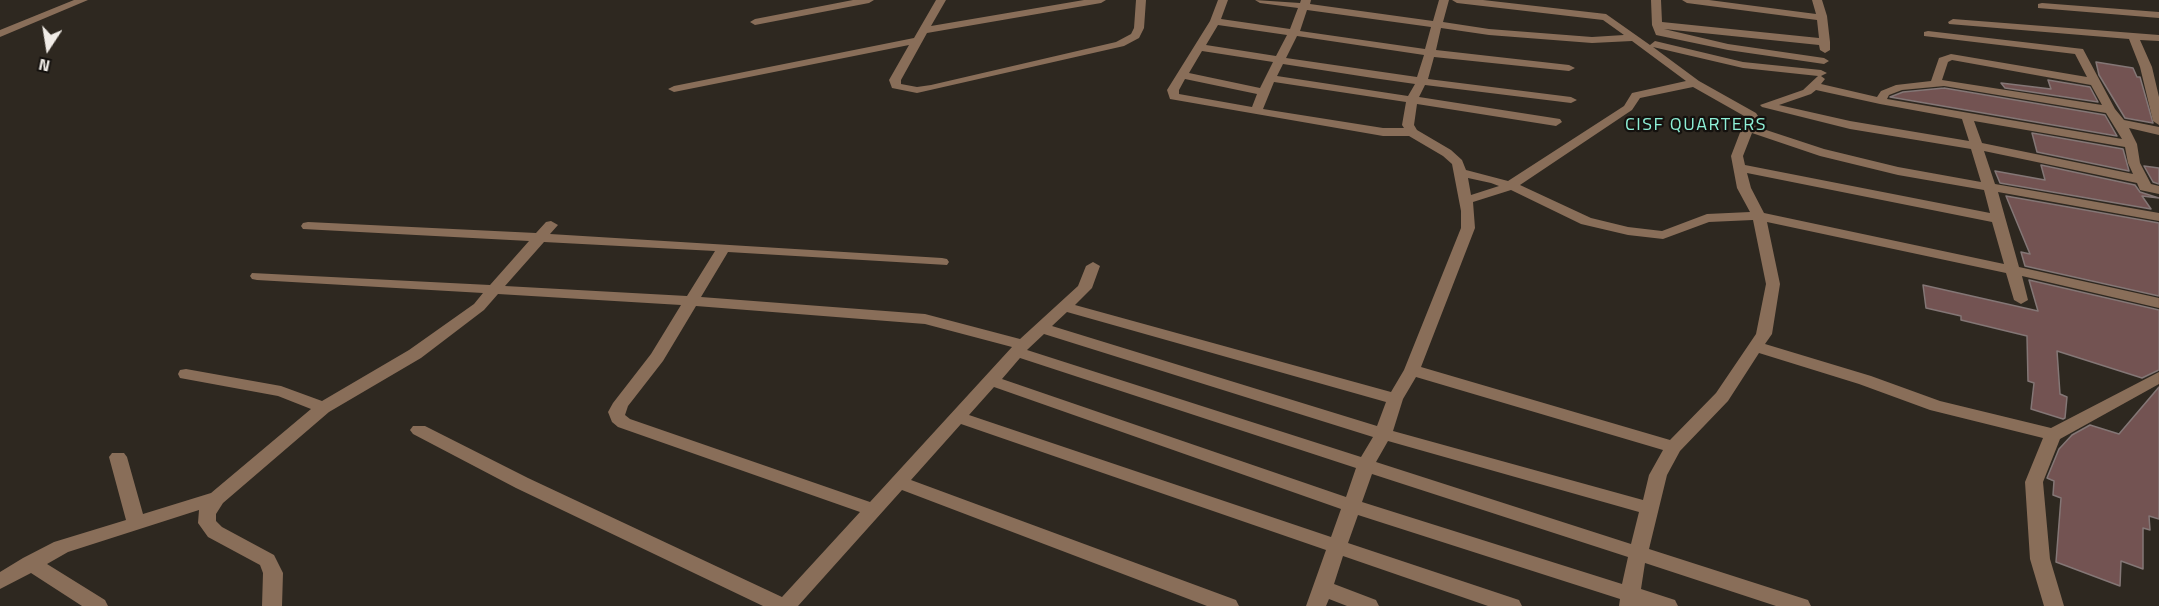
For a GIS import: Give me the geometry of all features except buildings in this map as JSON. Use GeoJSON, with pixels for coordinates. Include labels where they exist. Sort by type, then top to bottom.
{"type":"FeatureCollection","features":[{"type":"Feature","properties":{"kind":"street"},"geometry":{"type":"LineString","coordinates":[[0,34],[83,0]]}},
{"type":"Feature","properties":{"kind":"street"},"geometry":{"type":"LineString","coordinates":[[754,22],[869,0]]}},
{"type":"Feature","properties":{"kind":"street"},"geometry":{"type":"LineString","coordinates":[[940,0],[896,80],[896,86],[931,88],[1120,44],[1135,36],[1139,28],[1141,0]]}},
{"type":"Feature","properties":{"kind":"street"},"geometry":{"type":"LineString","coordinates":[[674,89],[919,36],[1101,0]]}},
{"type":"Feature","properties":{"kind":"street"},"geometry":{"type":"LineString","coordinates":[[1222,0],[1215,21],[1197,47],[1173,90],[1174,98],[1383,132],[1412,132]]}},
{"type":"Feature","properties":{"kind":"street"},"geometry":{"type":"LineString","coordinates":[[1260,0],[1304,3],[1437,25],[1573,39],[1656,38],[1825,42]]}},
{"type":"Feature","properties":{"kind":"street"},"geometry":{"type":"LineString","coordinates":[[1369,606],[1319,597],[1366,467],[1383,434],[1395,399],[1412,370],[1468,228],[1467,205],[1454,158],[1412,132],[1408,125],[1412,99],[1422,81],[1444,0]]}},
{"type":"Feature","properties":{"kind":"street"},"geometry":{"type":"LineString","coordinates":[[1457,0],[1606,16]]}},
{"type":"Feature","properties":{"kind":"street"},"geometry":{"type":"LineString","coordinates":[[1656,0],[1654,10],[1656,38],[1695,82],[1750,122],[1857,161],[1898,171],[2159,215],[2149,186],[2134,163],[2130,144],[2120,123],[2110,110],[2079,51],[2044,2]]}},
{"type":"Feature","properties":{"kind":"street"},"geometry":{"type":"LineString","coordinates":[[1687,0],[1822,18]]}},
{"type":"Feature","properties":{"kind":"street"},"geometry":{"type":"LineString","coordinates":[[1630,599],[1648,508],[1658,475],[1672,447],[1722,397],[1764,334],[1773,284],[1759,216],[1744,188],[1737,156],[1750,122],[1766,105],[1806,92],[1815,86],[1824,61],[1825,42],[1817,0]]}},
{"type":"Feature","properties":{"kind":"street"},"geometry":{"type":"LineString","coordinates":[[1599,1],[1606,16],[1635,38]]}},
{"type":"Feature","properties":{"kind":"street"},"geometry":{"type":"LineString","coordinates":[[2044,2],[2159,7]]}},
{"type":"Feature","properties":{"kind":"street"},"geometry":{"type":"LineString","coordinates":[[2044,2],[2159,15]]}},
{"type":"Feature","properties":{"kind":"street"},"geometry":{"type":"LineString","coordinates":[[1256,111],[1294,32],[1304,3]]}},
{"type":"Feature","properties":{"kind":"street"},"geometry":{"type":"LineString","coordinates":[[1215,21],[1429,53],[1467,55],[1569,68]]}},
{"type":"Feature","properties":{"kind":"street"},"geometry":{"type":"LineString","coordinates":[[1953,22],[2159,38]]}},
{"type":"Feature","properties":{"kind":"street"},"geometry":{"type":"LineString","coordinates":[[1928,34],[2079,51]]}},
{"type":"Feature","properties":{"kind":"street"},"geometry":{"type":"LineString","coordinates":[[2133,36],[2154,76],[2159,121]]}},
{"type":"Feature","properties":{"kind":"street"},"geometry":{"type":"LineString","coordinates":[[1656,38],[1824,61]]}},
{"type":"Feature","properties":{"kind":"street"},"geometry":{"type":"LineString","coordinates":[[1656,38],[1743,65],[1821,73]]}},
{"type":"Feature","properties":{"kind":"street"},"geometry":{"type":"LineString","coordinates":[[1197,47],[1422,81],[1571,100]]}},
{"type":"Feature","properties":{"kind":"street"},"geometry":{"type":"LineString","coordinates":[[1936,82],[1943,60],[1950,57],[2095,82]]}},
{"type":"Feature","properties":{"kind":"street"},"geometry":{"type":"LineString","coordinates":[[1182,75],[1264,92]]}},
{"type":"Feature","properties":{"kind":"street"},"geometry":{"type":"LineString","coordinates":[[1270,78],[1556,122]]}},
{"type":"Feature","properties":{"kind":"street"},"geometry":{"type":"LineString","coordinates":[[1467,205],[1501,191],[1628,108],[1636,95],[1695,82]]}},
{"type":"Feature","properties":{"kind":"street"},"geometry":{"type":"LineString","coordinates":[[1880,101],[1890,90],[1936,82],[2110,110]]}},
{"type":"Feature","properties":{"kind":"street"},"geometry":{"type":"LineString","coordinates":[[1815,86],[1880,101],[2130,144]]}},
{"type":"Feature","properties":{"kind":"street"},"geometry":{"type":"LineString","coordinates":[[1766,105],[1850,125],[1977,146],[2149,186]]}},
{"type":"Feature","properties":{"kind":"street"},"geometry":{"type":"LineString","coordinates":[[1966,114],[1989,185],[2021,300]]}},
{"type":"Feature","properties":{"kind":"street"},"geometry":{"type":"LineString","coordinates":[[2120,123],[2159,131]]}},
{"type":"Feature","properties":{"kind":"street"},"geometry":{"type":"LineString","coordinates":[[1740,168],[1999,219]]}},
{"type":"Feature","properties":{"kind":"street"},"geometry":{"type":"LineString","coordinates":[[1460,173],[1494,180],[1528,192],[1586,221],[1606,227],[1648,234],[1675,232],[1707,218],[1759,216],[2159,303]]}},
{"type":"Feature","properties":{"kind":"street"},"geometry":{"type":"LineString","coordinates":[[272,606],[273,573],[267,560],[215,532],[207,523],[207,513],[232,486],[323,408],[448,332],[479,307],[551,225]]}},
{"type":"Feature","properties":{"kind":"street"},"geometry":{"type":"LineString","coordinates":[[308,226],[724,247],[942,262]]}},
{"type":"Feature","properties":{"kind":"street"},"geometry":{"type":"LineString","coordinates":[[724,247],[647,372],[616,412],[624,423],[874,510]]}},
{"type":"Feature","properties":{"kind":"street"},"geometry":{"type":"LineString","coordinates":[[419,430],[522,483],[784,606],[1020,348],[1085,288],[1093,266]]}},
{"type":"Feature","properties":{"kind":"street"},"geometry":{"type":"LineString","coordinates":[[257,276],[690,301],[925,319],[944,323],[1366,467],[1801,606]]}},
{"type":"Feature","properties":{"kind":"street"},"geometry":{"type":"LineString","coordinates":[[1065,307],[1395,399]]}},
{"type":"Feature","properties":{"kind":"street"},"geometry":{"type":"LineString","coordinates":[[1041,328],[1383,434],[1648,508]]}},
{"type":"Feature","properties":{"kind":"street"},"geometry":{"type":"LineString","coordinates":[[1756,347],[1865,380],[1936,406],[2017,424],[2054,435]]}},
{"type":"Feature","properties":{"kind":"street"},"geometry":{"type":"LineString","coordinates":[[1412,370],[1672,447]]}},
{"type":"Feature","properties":{"kind":"street"},"geometry":{"type":"LineString","coordinates":[[186,374],[281,391],[323,408]]}},
{"type":"Feature","properties":{"kind":"street"},"geometry":{"type":"LineString","coordinates":[[2055,606],[2040,559],[2034,482],[2054,435],[2159,377]]}},
{"type":"Feature","properties":{"kind":"street"},"geometry":{"type":"LineString","coordinates":[[992,381],[1352,506],[1630,599],[1668,606]]}},
{"type":"Feature","properties":{"kind":"street"},"geometry":{"type":"LineString","coordinates":[[957,417],[1512,606]]}},
{"type":"Feature","properties":{"kind":"street"},"geometry":{"type":"LineString","coordinates":[[117,457],[134,514]]}},
{"type":"Feature","properties":{"kind":"street"},"geometry":{"type":"LineString","coordinates":[[899,482],[1229,606]]}},
{"type":"Feature","properties":{"kind":"street"},"geometry":{"type":"LineString","coordinates":[[0,582],[61,547],[134,514],[232,486]]}},
{"type":"Feature","properties":{"kind":"street"},"geometry":{"type":"LineString","coordinates":[[30,563],[98,606]]}},
{"type":"Feature","properties":{"kind":"district","name":"CISF QUARTERS"},"geometry":{"type":"Point","coordinates":[1696,126]}}]}
